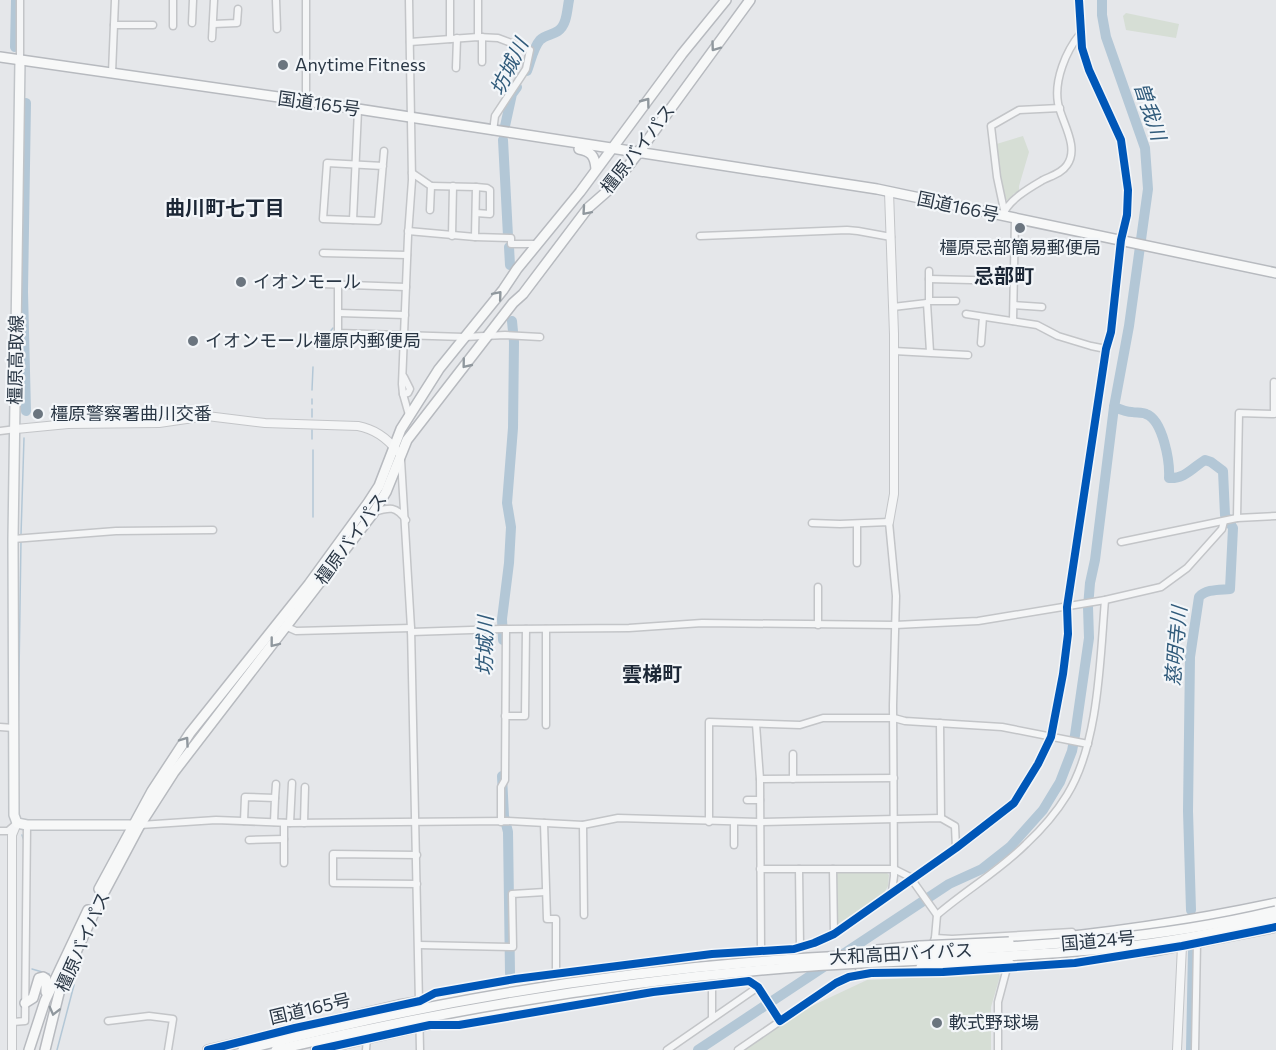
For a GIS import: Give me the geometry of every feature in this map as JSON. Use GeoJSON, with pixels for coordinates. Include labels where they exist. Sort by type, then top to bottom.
{"type":"FeatureCollection","features":[{"type":"Feature","properties":{"kind":"main road","name":"橿原バイパス"},"geometry":{"type":"LineString","coordinates":[[45,1050],[61,984],[152,791],[190,733],[309,584],[368,503],[379,486],[401,429],[439,369],[580,192],[682,54],[726,0]]}},
{"type":"Feature","properties":{"kind":"main road","name":"橿原バイパス"},"geometry":{"type":"LineString","coordinates":[[29,1050],[45,1001],[96,894],[136,826],[174,772],[374,512],[386,492],[407,440],[422,419],[513,303],[523,294],[588,208],[612,187],[750,0]]}},
{"type":"Feature","properties":{"kind":"main road","name":"国道165号"},"geometry":{"type":"LineString","coordinates":[[0,57],[639,152]]}},
{"type":"Feature","properties":{"kind":"main road","name":"橿原高取線"},"geometry":{"type":"LineString","coordinates":[[20,60],[16,429],[18,539],[14,815],[22,824]]}},
{"type":"Feature","properties":{"kind":"main road"},"geometry":{"type":"LineString","coordinates":[[563,142],[592,154],[596,159],[596,169]]}},
{"type":"Feature","properties":{"kind":"main road","name":"国道166号"},"geometry":{"type":"LineString","coordinates":[[639,152],[889,192],[1003,213],[1015,219],[1276,273]]}},
{"type":"Feature","properties":{"kind":"main road"},"geometry":{"type":"LineString","coordinates":[[550,228],[565,238]]}},
{"type":"Feature","properties":{"kind":"main road"},"geometry":{"type":"LineString","coordinates":[[22,824],[136,826]]}},
{"type":"Feature","properties":{"kind":"main road","name":"国道24号"},"geometry":{"type":"LineString","coordinates":[[815,958],[921,946],[1009,942],[1126,931],[1276,903]]}},
{"type":"Feature","properties":{"kind":"main road","name":"大和高田バイパス"},"geometry":{"type":"LineString","coordinates":[[243,1050],[441,1006],[588,982],[815,958],[1006,949],[1115,940],[1210,926],[1276,911]]}},
{"type":"Feature","properties":{"kind":"main road","name":"大和高田バイパス"},"geometry":{"type":"LineString","coordinates":[[276,1050],[387,1025],[493,1005],[701,971],[1017,956],[1115,948],[1213,932],[1276,918]]}},
{"type":"Feature","properties":{"kind":"main road","name":"国道24号"},"geometry":{"type":"LineString","coordinates":[[800,967],[1008,966],[1124,955],[1276,927]]}},
{"type":"Feature","properties":{"kind":"main road","name":"国道165号"},"geometry":{"type":"LineString","coordinates":[[208,1050],[226,1048],[295,1028],[420,1001],[577,977],[701,971]]}},
{"type":"Feature","properties":{"kind":"main road"},"geometry":{"type":"LineString","coordinates":[[316,1050],[335,1048],[367,1038],[425,1026],[580,998],[701,971]]}},
{"type":"Feature","properties":{"kind":"main road"},"geometry":{"type":"LineString","coordinates":[[25,1003],[33,998],[37,980],[43,977],[47,984],[45,1001]]}},
{"type":"Feature","properties":{"kind":"street"},"geometry":{"type":"LineString","coordinates":[[20,0],[20,60]]}},
{"type":"Feature","properties":{"kind":"street"},"geometry":{"type":"LineString","coordinates":[[112,73],[115,0]]}},
{"type":"Feature","properties":{"kind":"street"},"geometry":{"type":"LineString","coordinates":[[172,26],[173,0]]}},
{"type":"Feature","properties":{"kind":"street"},"geometry":{"type":"LineString","coordinates":[[192,23],[193,0]]}},
{"type":"Feature","properties":{"kind":"street"},"geometry":{"type":"LineString","coordinates":[[212,38],[214,0]]}},
{"type":"Feature","properties":{"kind":"street"},"geometry":{"type":"LineString","coordinates":[[276,0],[276,28]]}},
{"type":"Feature","properties":{"kind":"street"},"geometry":{"type":"LineString","coordinates":[[306,0],[306,101]]}},
{"type":"Feature","properties":{"kind":"street"},"geometry":{"type":"LineString","coordinates":[[409,0],[412,173],[403,394],[410,416]]}},
{"type":"Feature","properties":{"kind":"street"},"geometry":{"type":"LineString","coordinates":[[450,0],[456,68]]}},
{"type":"Feature","properties":{"kind":"street"},"geometry":{"type":"LineString","coordinates":[[478,0],[482,62]]}},
{"type":"Feature","properties":{"kind":"street"},"geometry":{"type":"LineString","coordinates":[[420,1001],[435,993],[556,974],[712,954],[800,947],[834,934],[892,892],[913,880],[1014,803],[1053,738],[1068,634],[1067,607],[1106,349],[1111,332],[1121,240],[1128,202],[1124,151],[1118,131],[1087,65],[1082,48],[1079,0]]}},
{"type":"Feature","properties":{"kind":"street"},"geometry":{"type":"LineString","coordinates":[[213,24],[237,23],[238,9]]}},
{"type":"Feature","properties":{"kind":"street"},"geometry":{"type":"LineString","coordinates":[[114,25],[153,25]]}},
{"type":"Feature","properties":{"kind":"street"},"geometry":{"type":"LineString","coordinates":[[1003,213],[1039,182],[1058,173],[1067,165],[1070,155],[1069,138],[1060,108],[1058,88],[1065,61],[1080,34]]}},
{"type":"Feature","properties":{"kind":"street"},"geometry":{"type":"LineString","coordinates":[[410,42],[480,37],[498,38],[530,50],[526,69],[495,116],[493,131]]}},
{"type":"Feature","properties":{"kind":"street"},"geometry":{"type":"LineString","coordinates":[[1003,213],[991,126],[1019,110],[1060,108]]}},
{"type":"Feature","properties":{"kind":"street"},"geometry":{"type":"LineString","coordinates":[[353,220],[358,110]]}},
{"type":"Feature","properties":{"kind":"street"},"geometry":{"type":"LineString","coordinates":[[383,166],[327,163],[323,219],[378,222],[383,166],[384,151]]}},
{"type":"Feature","properties":{"kind":"street"},"geometry":{"type":"LineString","coordinates":[[412,173],[431,186],[487,188],[490,190],[489,214],[476,213]]}},
{"type":"Feature","properties":{"kind":"street"},"geometry":{"type":"LineString","coordinates":[[430,210],[431,186]]}},
{"type":"Feature","properties":{"kind":"street"},"geometry":{"type":"LineString","coordinates":[[452,236],[453,186]]}},
{"type":"Feature","properties":{"kind":"street"},"geometry":{"type":"LineString","coordinates":[[475,237],[476,187]]}},
{"type":"Feature","properties":{"kind":"street"},"geometry":{"type":"LineString","coordinates":[[889,192],[894,351],[894,494],[889,522],[896,596],[892,892]]}},
{"type":"Feature","properties":{"kind":"street"},"geometry":{"type":"LineString","coordinates":[[1012,321],[1015,219]]}},
{"type":"Feature","properties":{"kind":"street"},"geometry":{"type":"LineString","coordinates":[[700,236],[847,230],[891,237]]}},
{"type":"Feature","properties":{"kind":"street"},"geometry":{"type":"LineString","coordinates":[[408,231],[452,236],[510,238],[511,244],[537,244]]}},
{"type":"Feature","properties":{"kind":"street"},"geometry":{"type":"LineString","coordinates":[[322,253],[407,255]]}},
{"type":"Feature","properties":{"kind":"street"},"geometry":{"type":"LineString","coordinates":[[929,271],[930,352]]}},
{"type":"Feature","properties":{"kind":"street"},"geometry":{"type":"LineString","coordinates":[[929,279],[1013,281]]}},
{"type":"Feature","properties":{"kind":"street"},"geometry":{"type":"LineString","coordinates":[[322,284],[406,287]]}},
{"type":"Feature","properties":{"kind":"street"},"geometry":{"type":"LineString","coordinates":[[338,285],[338,330],[464,337],[489,335],[540,337]]}},
{"type":"Feature","properties":{"kind":"street"},"geometry":{"type":"LineString","coordinates":[[893,307],[956,301]]}},
{"type":"Feature","properties":{"kind":"street"},"geometry":{"type":"LineString","coordinates":[[1014,305],[1042,307]]}},
{"type":"Feature","properties":{"kind":"street"},"geometry":{"type":"LineString","coordinates":[[339,313],[405,315]]}},
{"type":"Feature","properties":{"kind":"street"},"geometry":{"type":"LineString","coordinates":[[966,315],[1041,326],[1058,336],[1106,349]]}},
{"type":"Feature","properties":{"kind":"street"},"geometry":{"type":"LineString","coordinates":[[981,343],[983,317]]}},
{"type":"Feature","properties":{"kind":"street"},"geometry":{"type":"LineString","coordinates":[[894,351],[968,355]]}},
{"type":"Feature","properties":{"kind":"street"},"geometry":{"type":"LineString","coordinates":[[1237,518],[1239,413],[1274,414],[1274,382]]}},
{"type":"Feature","properties":{"kind":"street"},"geometry":{"type":"LineString","coordinates":[[0,431],[68,424],[159,423],[195,417],[219,417],[265,423],[358,426],[375,432],[393,446],[400,456],[406,521],[411,630],[420,1001],[425,1026],[420,1050]]}},
{"type":"Feature","properties":{"kind":"street"},"geometry":{"type":"LineString","coordinates":[[374,512],[388,507],[395,508],[406,521]]}},
{"type":"Feature","properties":{"kind":"street"},"geometry":{"type":"LineString","coordinates":[[1121,542],[1237,518],[1276,516]]}},
{"type":"Feature","properties":{"kind":"street"},"geometry":{"type":"LineString","coordinates":[[287,627],[296,631],[629,628],[702,623],[895,625],[969,622],[1067,607],[1143,593],[1161,587],[1187,568],[1222,529],[1224,521]]}},
{"type":"Feature","properties":{"kind":"street"},"geometry":{"type":"LineString","coordinates":[[812,523],[889,522]]}},
{"type":"Feature","properties":{"kind":"street"},"geometry":{"type":"LineString","coordinates":[[857,524],[857,563]]}},
{"type":"Feature","properties":{"kind":"street"},"geometry":{"type":"LineString","coordinates":[[18,539],[116,531],[213,530]]}},
{"type":"Feature","properties":{"kind":"street"},"geometry":{"type":"LineString","coordinates":[[818,587],[818,625]]}},
{"type":"Feature","properties":{"kind":"street"},"geometry":{"type":"LineString","coordinates":[[936,914],[1006,862],[1048,820],[1067,795],[1088,744],[1100,665],[1105,600]]}},
{"type":"Feature","properties":{"kind":"street"},"geometry":{"type":"LineString","coordinates":[[504,629],[504,821]]}},
{"type":"Feature","properties":{"kind":"street"},"geometry":{"type":"LineString","coordinates":[[504,716],[525,716],[526,629]]}},
{"type":"Feature","properties":{"kind":"street"},"geometry":{"type":"LineString","coordinates":[[546,629],[546,725]]}},
{"type":"Feature","properties":{"kind":"street"},"geometry":{"type":"LineString","coordinates":[[709,822],[710,722],[800,724],[823,718],[894,718],[905,721],[1002,727],[1088,744]]}},
{"type":"Feature","properties":{"kind":"street"},"geometry":{"type":"LineString","coordinates":[[940,723],[941,818]]}},
{"type":"Feature","properties":{"kind":"street"},"geometry":{"type":"LineString","coordinates":[[756,724],[760,779],[761,951]]}},
{"type":"Feature","properties":{"kind":"street"},"geometry":{"type":"LineString","coordinates":[[0,727],[14,728]]}},
{"type":"Feature","properties":{"kind":"street"},"geometry":{"type":"LineString","coordinates":[[793,754],[793,779]]}},
{"type":"Feature","properties":{"kind":"street"},"geometry":{"type":"LineString","coordinates":[[760,779],[894,778]]}},
{"type":"Feature","properties":{"kind":"street"},"geometry":{"type":"LineString","coordinates":[[284,863],[284,839],[292,783]]}},
{"type":"Feature","properties":{"kind":"street"},"geometry":{"type":"LineString","coordinates":[[274,822],[276,784]]}},
{"type":"Feature","properties":{"kind":"street"},"geometry":{"type":"LineString","coordinates":[[304,823],[305,786]]}},
{"type":"Feature","properties":{"kind":"street"},"geometry":{"type":"LineString","coordinates":[[244,821],[245,797],[275,798]]}},
{"type":"Feature","properties":{"kind":"street"},"geometry":{"type":"LineString","coordinates":[[747,800],[760,800]]}},
{"type":"Feature","properties":{"kind":"street"},"geometry":{"type":"LineString","coordinates":[[136,826],[216,820],[287,823],[504,821],[584,825],[618,818],[709,822],[941,818],[955,826],[956,848]]}},
{"type":"Feature","properties":{"kind":"street"},"geometry":{"type":"LineString","coordinates":[[734,822],[734,845]]}},
{"type":"Feature","properties":{"kind":"street"},"geometry":{"type":"LineString","coordinates":[[544,823],[547,919],[556,920],[556,974]]}},
{"type":"Feature","properties":{"kind":"street"},"geometry":{"type":"LineString","coordinates":[[0,831],[8,831],[22,824]]}},
{"type":"Feature","properties":{"kind":"street"},"geometry":{"type":"LineString","coordinates":[[13,1022],[25,1021],[22,824]]}},
{"type":"Feature","properties":{"kind":"street"},"geometry":{"type":"LineString","coordinates":[[12,1050],[12,835],[22,824]]}},
{"type":"Feature","properties":{"kind":"street"},"geometry":{"type":"LineString","coordinates":[[584,825],[584,915]]}},
{"type":"Feature","properties":{"kind":"street"},"geometry":{"type":"LineString","coordinates":[[249,840],[284,839]]}},
{"type":"Feature","properties":{"kind":"street"},"geometry":{"type":"LineString","coordinates":[[417,855],[333,854],[333,883],[417,884]]}},
{"type":"Feature","properties":{"kind":"street"},"geometry":{"type":"LineString","coordinates":[[760,869],[894,869],[913,880],[936,914],[934,938],[922,972]]}},
{"type":"Feature","properties":{"kind":"street"},"geometry":{"type":"LineString","coordinates":[[799,869],[800,947]]}},
{"type":"Feature","properties":{"kind":"street"},"geometry":{"type":"LineString","coordinates":[[832,869],[834,934]]}},
{"type":"Feature","properties":{"kind":"street"},"geometry":{"type":"LineString","coordinates":[[419,945],[510,946],[512,894],[545,892]]}},
{"type":"Feature","properties":{"kind":"street"},"geometry":{"type":"LineString","coordinates":[[934,938],[1126,931]]}},
{"type":"Feature","properties":{"kind":"street"},"geometry":{"type":"LineString","coordinates":[[1195,1050],[1197,943]]}},
{"type":"Feature","properties":{"kind":"street"},"geometry":{"type":"LineString","coordinates":[[1177,1050],[1182,946]]}},
{"type":"Feature","properties":{"kind":"street"},"geometry":{"type":"LineString","coordinates":[[712,954],[712,1017]]}},
{"type":"Feature","properties":{"kind":"street"},"geometry":{"type":"LineString","coordinates":[[738,1050],[779,1019],[849,977],[871,973],[1008,966],[998,1002],[998,1050]]}},
{"type":"Feature","properties":{"kind":"street"},"geometry":{"type":"LineString","coordinates":[[425,1026],[459,1024],[653,992],[749,981],[758,988],[779,1019]]}},
{"type":"Feature","properties":{"kind":"street"},"geometry":{"type":"LineString","coordinates":[[667,1050],[712,1017],[758,988]]}},
{"type":"Feature","properties":{"kind":"street"},"geometry":{"type":"LineString","coordinates":[[351,1015],[356,1041]]}},
{"type":"Feature","properties":{"kind":"street"},"geometry":{"type":"LineString","coordinates":[[108,1021],[148,1016],[173,1019],[168,1050]]}},
{"type":"Feature","properties":{"kind":"street"},"geometry":{"type":"LineString","coordinates":[[295,1028],[299,1050]]}},
{"type":"Feature","properties":{"kind":"street"},"geometry":{"type":"LineString","coordinates":[[366,1050],[367,1038]]}},
{"type":"Feature","properties":{"kind":"shaded area"},"geometry":{"type":"Polygon","coordinates":[[[1126,13],[1179,24],[1176,38],[1126,30],[1123,16],[1126,13]]]}},
{"type":"Feature","properties":{"kind":"shaded area"},"geometry":{"type":"Polygon","coordinates":[[[1023,136],[1029,152],[1019,192],[1013,194],[1013,199],[1000,201],[990,146],[1023,136]]]}},
{"type":"Feature","properties":{"kind":"shaded area"},"geometry":{"type":"Polygon","coordinates":[[[885,871],[889,875],[888,886],[884,893],[835,926],[835,875],[838,872],[885,871]]]}},
{"type":"Feature","properties":{"kind":"shaded area"},"geometry":{"type":"Polygon","coordinates":[[[999,974],[991,1007],[991,1050],[745,1050],[801,1011],[867,980],[999,974]]]}},
{"type":"Feature","properties":{"kind":"waterway"},"geometry":{"type":"LineString","coordinates":[[15,47],[16,0]]}},
{"type":"Feature","properties":{"kind":"waterway","name":"坊城川"},"geometry":{"type":"LineString","coordinates":[[527,71],[540,40],[558,31],[563,25],[569,0]]}},
{"type":"Feature","properties":{"kind":"waterway","name":"曽我川"},"geometry":{"type":"LineString","coordinates":[[698,1050],[949,884],[982,869],[1010,847],[1043,810],[1060,782],[1072,751],[1089,638],[1090,583],[1095,560],[1114,407],[1129,326],[1148,189],[1145,148],[1106,37],[1102,0]]}},
{"type":"Feature","properties":{"kind":"waterway","name":"坊城川"},"geometry":{"type":"LineString","coordinates":[[505,126],[512,94],[517,87]]}},
{"type":"Feature","properties":{"kind":"waterway"},"geometry":{"type":"LineString","coordinates":[[26,103],[23,292],[26,411]]}},
{"type":"Feature","properties":{"kind":"waterway","name":"坊城川"},"geometry":{"type":"LineString","coordinates":[[503,140],[508,236]]}},
{"type":"Feature","properties":{"kind":"waterway","name":"坊城川"},"geometry":{"type":"LineString","coordinates":[[509,247],[510,265]]}},
{"type":"Feature","properties":{"kind":"waterway","name":"坊城川"},"geometry":{"type":"LineString","coordinates":[[503,640],[502,619],[511,527],[507,503],[513,428],[514,342],[512,321]]}},
{"type":"Feature","properties":{"kind":"waterway"},"geometry":{"type":"LineString","coordinates":[[318,346],[333,328]]}},
{"type":"Feature","properties":{"kind":"waterway"},"geometry":{"type":"LineString","coordinates":[[405,332],[451,334]]}},
{"type":"Feature","properties":{"kind":"waterway"},"geometry":{"type":"LineString","coordinates":[[312,390],[313,367]]}},
{"type":"Feature","properties":{"kind":"waterway"},"geometry":{"type":"LineString","coordinates":[[312,399],[312,404]]}},
{"type":"Feature","properties":{"kind":"waterway","name":"慈明寺川"},"geometry":{"type":"LineString","coordinates":[[1114,407],[1127,412],[1144,413],[1157,424],[1164,442],[1169,478],[1184,475],[1205,460],[1223,471],[1225,515],[1233,528],[1230,589],[1209,591],[1199,597],[1190,657],[1188,811],[1191,910]]}},
{"type":"Feature","properties":{"kind":"waterway"},"geometry":{"type":"LineString","coordinates":[[312,409],[312,417]]}},
{"type":"Feature","properties":{"kind":"waterway"},"geometry":{"type":"LineString","coordinates":[[312,430],[312,439]]}},
{"type":"Feature","properties":{"kind":"waterway"},"geometry":{"type":"LineString","coordinates":[[21,535],[24,438]]}},
{"type":"Feature","properties":{"kind":"waterway"},"geometry":{"type":"LineString","coordinates":[[313,450],[313,517]]}},
{"type":"Feature","properties":{"kind":"waterway"},"geometry":{"type":"LineString","coordinates":[[18,739],[21,540]]}},
{"type":"Feature","properties":{"kind":"waterway","name":"坊城川"},"geometry":{"type":"LineString","coordinates":[[502,776],[504,816],[508,832],[510,973]]}},
{"type":"Feature","properties":{"kind":"waterway"},"geometry":{"type":"LineString","coordinates":[[22,835],[24,841]]}},
{"type":"Feature","properties":{"kind":"waterway","name":"慈明寺川"},"geometry":{"type":"LineString","coordinates":[[1191,1050],[1193,950]]}},
{"type":"Feature","properties":{"kind":"waterway"},"geometry":{"type":"LineString","coordinates":[[32,969],[49,974]]}},
{"type":"Feature","properties":{"kind":"waterway"},"geometry":{"type":"LineString","coordinates":[[57,1050],[74,985],[71,981]]}},
{"type":"Feature","properties":{"kind":"cycle path"},"geometry":{"type":"LineString","coordinates":[[208,1050],[295,1028],[420,1001],[435,993],[515,979],[712,954],[794,949],[814,943],[834,934],[956,848],[1014,803],[1038,764],[1051,737],[1068,634],[1067,607],[1106,349],[1111,332],[1121,240],[1127,215],[1128,190],[1121,140],[1089,70],[1082,48],[1079,0]]}},
{"type":"Feature","properties":{"kind":"cycle path"},"geometry":{"type":"LineString","coordinates":[[316,1050],[430,1025],[459,1025],[653,992],[749,981],[758,987],[780,1021],[836,983],[849,977],[871,973],[943,972],[1075,963],[1182,946],[1276,927]]}},
{"type":"Feature","properties":{"kind":"place","name":"Anytime Fitness"},"geometry":{"type":"Point","coordinates":[283,65]}},
{"type":"Feature","properties":{"kind":"place","name":"橿原忌部簡易郵便局"},"geometry":{"type":"Point","coordinates":[1020,228]}},
{"type":"Feature","properties":{"kind":"place","name":"イオンモール"},"geometry":{"type":"Point","coordinates":[241,282]}},
{"type":"Feature","properties":{"kind":"place","name":"イオンモール橿原内郵便局"},"geometry":{"type":"Point","coordinates":[193,341]}},
{"type":"Feature","properties":{"kind":"place","name":"橿原警察署曲川交番"},"geometry":{"type":"Point","coordinates":[38,414]}},
{"type":"Feature","properties":{"kind":"place","name":"軟式野球場"},"geometry":{"type":"Point","coordinates":[937,1023]}},
{"type":"Feature","properties":{"kind":"district","name":"曲川町七丁目"},"geometry":{"type":"Point","coordinates":[225,208]}},
{"type":"Feature","properties":{"kind":"district","name":"忌部町"},"geometry":{"type":"Point","coordinates":[1004,276]}},
{"type":"Feature","properties":{"kind":"district","name":"雲梯町"},"geometry":{"type":"Point","coordinates":[652,674]}}]}
